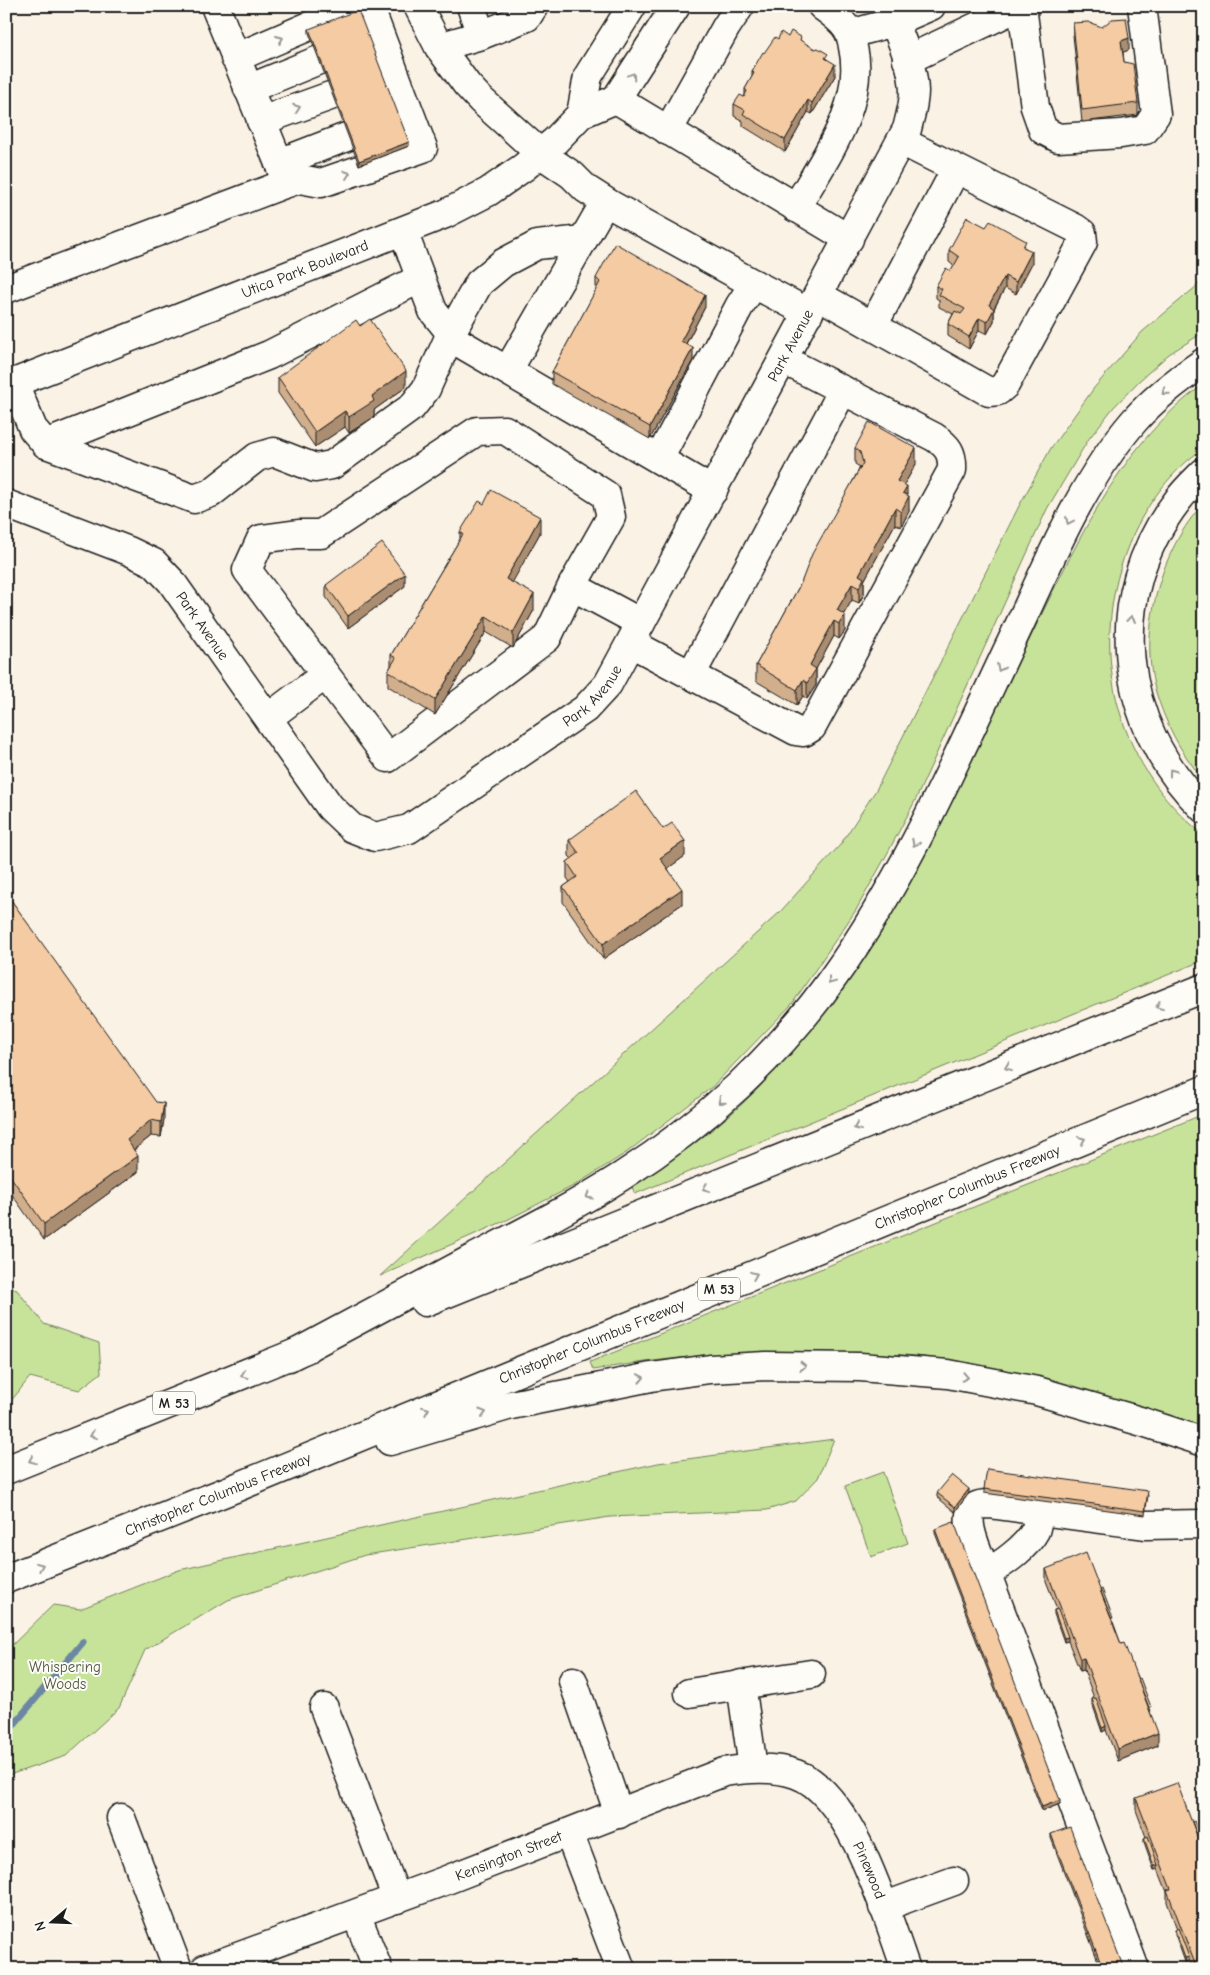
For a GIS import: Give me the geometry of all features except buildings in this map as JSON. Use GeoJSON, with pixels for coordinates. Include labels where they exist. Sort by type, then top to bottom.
{"type":"FeatureCollection","features":[{"type":"Feature","properties":{"kind":"main road"},"geometry":{"type":"LineString","coordinates":[[215,6],[283,172],[300,179],[321,183],[422,148],[403,113],[375,40],[369,6]]}},
{"type":"Feature","properties":{"kind":"main road"},"geometry":{"type":"LineString","coordinates":[[235,58],[356,6]]}},
{"type":"Feature","properties":{"kind":"main road"},"geometry":{"type":"LineString","coordinates":[[418,6],[439,47],[452,66],[481,100],[541,154],[572,175],[586,189],[605,202],[754,284],[873,326],[990,392],[998,391],[1005,385],[1083,242],[1082,233],[901,141]]}},
{"type":"Feature","properties":{"kind":"main road"},"geometry":{"type":"LineString","coordinates":[[471,6],[481,35]]}},
{"type":"Feature","properties":{"kind":"main road"},"geometry":{"type":"LineString","coordinates":[[439,47],[481,35],[527,17],[534,6]]}},
{"type":"Feature","properties":{"kind":"main road"},"geometry":{"type":"LineString","coordinates":[[581,114],[588,76],[632,6]]}},
{"type":"Feature","properties":{"kind":"main road"},"geometry":{"type":"LineString","coordinates":[[676,6],[616,99],[849,239]]}},
{"type":"Feature","properties":{"kind":"main road"},"geometry":{"type":"LineString","coordinates":[[668,131],[726,27],[740,6]]}},
{"type":"Feature","properties":{"kind":"main road"},"geometry":{"type":"LineString","coordinates":[[796,208],[848,114],[855,87],[855,56],[850,34],[845,26],[822,6]]}},
{"type":"Feature","properties":{"kind":"main road"},"geometry":{"type":"LineString","coordinates":[[850,34],[891,14],[931,6]]}},
{"type":"Feature","properties":{"kind":"main road"},"geometry":{"type":"LineString","coordinates":[[907,60],[1021,6],[1035,107],[1043,130],[1058,138],[1121,134],[1145,130],[1156,114],[1142,6]]}},
{"type":"Feature","properties":{"kind":"main road","name":"Park Avenue"},"geometry":{"type":"LineString","coordinates":[[6,504],[129,551],[154,563],[171,581],[330,807],[352,828],[375,837],[410,829],[585,709],[608,684],[907,129],[913,101],[911,71],[891,14]]}},
{"type":"Feature","properties":{"kind":"main road"},"geometry":{"type":"LineString","coordinates":[[248,89],[319,60]]}},
{"type":"Feature","properties":{"kind":"main road"},"geometry":{"type":"LineString","coordinates":[[261,122],[333,95]]}},
{"type":"Feature","properties":{"kind":"main road","name":"Utica Park Boulevard"},"geometry":{"type":"LineString","coordinates":[[10,384],[445,214],[481,196],[541,154],[581,114],[616,99]]}},
{"type":"Feature","properties":{"kind":"main road"},"geometry":{"type":"LineString","coordinates":[[6,289],[283,172],[349,136]]}},
{"type":"Feature","properties":{"kind":"main road"},"geometry":{"type":"LineString","coordinates":[[873,326],[956,168]]}},
{"type":"Feature","properties":{"kind":"main road"},"geometry":{"type":"LineString","coordinates":[[508,370],[605,202]]}},
{"type":"Feature","properties":{"kind":"main road"},"geometry":{"type":"LineString","coordinates":[[403,231],[433,311],[458,342],[713,491]]}},
{"type":"Feature","properties":{"kind":"main road"},"geometry":{"type":"LineString","coordinates":[[10,384],[33,430],[46,444],[194,499],[211,493],[257,457],[274,452],[315,468],[332,465],[412,407],[426,389],[451,333],[479,283],[503,263],[537,245],[583,240]]}},
{"type":"Feature","properties":{"kind":"main road"},"geometry":{"type":"LineString","coordinates":[[46,444],[269,355],[421,278]]}},
{"type":"Feature","properties":{"kind":"main road"},"geometry":{"type":"LineString","coordinates":[[658,459],[740,305],[754,284]]}},
{"type":"Feature","properties":{"kind":"main road"},"geometry":{"type":"LineString","coordinates":[[572,586],[691,675],[796,731],[804,732],[812,727],[952,470],[953,458],[948,446],[934,437],[784,360]]}},
{"type":"Feature","properties":{"kind":"main road"},"geometry":{"type":"LineString","coordinates":[[289,1356],[574,1205],[624,1175],[696,1123],[753,1071],[784,1038],[833,978],[877,913],[937,799],[1074,512],[1109,455],[1142,413],[1184,376],[1204,362]]}},
{"type":"Feature","properties":{"kind":"main road"},"geometry":{"type":"LineString","coordinates":[[691,675],[844,390]]}},
{"type":"Feature","properties":{"kind":"main road"},"geometry":{"type":"LineString","coordinates":[[505,430],[606,495],[611,517],[572,586],[547,638],[388,758],[246,570],[261,539],[298,534],[321,534],[477,431],[505,430]]}},
{"type":"Feature","properties":{"kind":"main road"},"geometry":{"type":"LineString","coordinates":[[1204,472],[1178,499],[1160,527],[1143,563],[1134,597],[1130,632],[1130,667],[1146,726],[1161,757],[1180,783],[1204,809]]}},
{"type":"Feature","properties":{"kind":"main road"},"geometry":{"type":"LineString","coordinates":[[268,718],[325,675]]}},
{"type":"Feature","properties":{"kind":"main road","name":"M 53"},"geometry":{"type":"LineString","coordinates":[[6,1470],[1204,988]]}},
{"type":"Feature","properties":{"kind":"main road","name":"Christopher Columbus Freeway"},"geometry":{"type":"LineString","coordinates":[[6,1579],[235,1488],[1204,1090]]}},
{"type":"Feature","properties":{"kind":"main road"},"geometry":{"type":"LineString","coordinates":[[235,1488],[511,1405],[651,1376],[766,1366],[860,1367],[948,1374],[1037,1392],[1143,1422],[1204,1442]]}},
{"type":"Feature","properties":{"kind":"main road"},"geometry":{"type":"LineString","coordinates":[[1136,1969],[968,1524],[970,1513],[977,1506],[989,1504],[1145,1525],[1204,1524]]}},
{"type":"Feature","properties":{"kind":"main road"},"geometry":{"type":"LineString","coordinates":[[986,1572],[998,1568],[1008,1561],[1035,1530],[1038,1511]]}},
{"type":"Feature","properties":{"kind":"main road"},"geometry":{"type":"LineString","coordinates":[[689,1693],[811,1674]]}},
{"type":"Feature","properties":{"kind":"main road"},"geometry":{"type":"LineString","coordinates":[[573,1681],[619,1814]]}},
{"type":"Feature","properties":{"kind":"main road"},"geometry":{"type":"LineString","coordinates":[[741,1684],[753,1768]]}},
{"type":"Feature","properties":{"kind":"main road"},"geometry":{"type":"LineString","coordinates":[[324,1708],[397,1899]]}},
{"type":"Feature","properties":{"kind":"main road","name":"Kensington Street"},"geometry":{"type":"LineString","coordinates":[[206,1969],[397,1899],[724,1772],[753,1768],[777,1770],[797,1774],[813,1783]]}},
{"type":"Feature","properties":{"kind":"main road","name":"Pinewood"},"geometry":{"type":"LineString","coordinates":[[813,1783],[838,1810],[851,1829],[865,1859],[906,1969]]}},
{"type":"Feature","properties":{"kind":"main road"},"geometry":{"type":"LineString","coordinates":[[120,1818],[178,1969]]}},
{"type":"Feature","properties":{"kind":"main road"},"geometry":{"type":"LineString","coordinates":[[569,1833],[621,1969]]}},
{"type":"Feature","properties":{"kind":"main road"},"geometry":{"type":"LineString","coordinates":[[883,1906],[954,1881]]}},
{"type":"Feature","properties":{"kind":"main road"},"geometry":{"type":"LineString","coordinates":[[356,1914],[378,1969]]}},
{"type":"Feature","properties":{"kind":"green space"},"geometry":{"type":"Polygon","coordinates":[[[1204,276],[1204,332],[1169,354],[1139,381],[1113,408],[1088,440],[1047,509],[916,799],[856,910],[792,1004],[712,1087],[626,1153],[577,1184],[509,1219],[380,1276],[780,912],[840,845],[876,790],[1019,506],[1051,448],[1094,388],[1142,332],[1197,286],[1204,276]]]}},
{"type":"Feature","properties":{"kind":"green space"},"geometry":{"type":"Polygon","coordinates":[[[1204,384],[1204,448],[1181,466],[1162,488],[1137,526],[1131,539],[1117,579],[1111,619],[1110,660],[1116,699],[1129,738],[1148,773],[1173,806],[1204,835],[1204,960],[635,1194],[632,1187],[671,1161],[746,1101],[805,1033],[860,958],[910,878],[1079,540],[1099,504],[1145,439],[1173,410],[1204,384]]]}},
{"type":"Feature","properties":{"kind":"green space"},"geometry":{"type":"Polygon","coordinates":[[[1204,503],[1204,780],[1181,749],[1164,714],[1155,689],[1151,666],[1150,641],[1157,590],[1165,566],[1189,521],[1204,503]]]}},
{"type":"Feature","properties":{"kind":"green space"},"geometry":{"type":"Polygon","coordinates":[[[1204,1114],[1204,1426],[1133,1404],[1026,1376],[917,1356],[820,1352],[722,1354],[658,1360],[593,1370],[590,1362],[1204,1114]]]}},
{"type":"Feature","properties":{"kind":"green space"},"geometry":{"type":"Polygon","coordinates":[[[6,1286],[17,1290],[44,1324],[99,1343],[101,1373],[79,1390],[30,1377],[11,1401],[6,1401],[6,1286]]]}},
{"type":"Feature","properties":{"kind":"green space","name":"Whispering Woods"},"geometry":{"type":"Polygon","coordinates":[[[834,1439],[818,1478],[796,1501],[767,1510],[610,1517],[365,1555],[228,1600],[145,1650],[119,1708],[66,1756],[6,1776],[6,1651],[53,1605],[80,1609],[179,1570],[658,1463],[834,1439]]]}},
{"type":"Feature","properties":{"kind":"green space"},"geometry":{"type":"Polygon","coordinates":[[[883,1472],[908,1543],[871,1557],[845,1486],[883,1472]]]}},
{"type":"Feature","properties":{"kind":"waterway"},"geometry":{"type":"LineString","coordinates":[[6,1734],[83,1642]]}}]}
